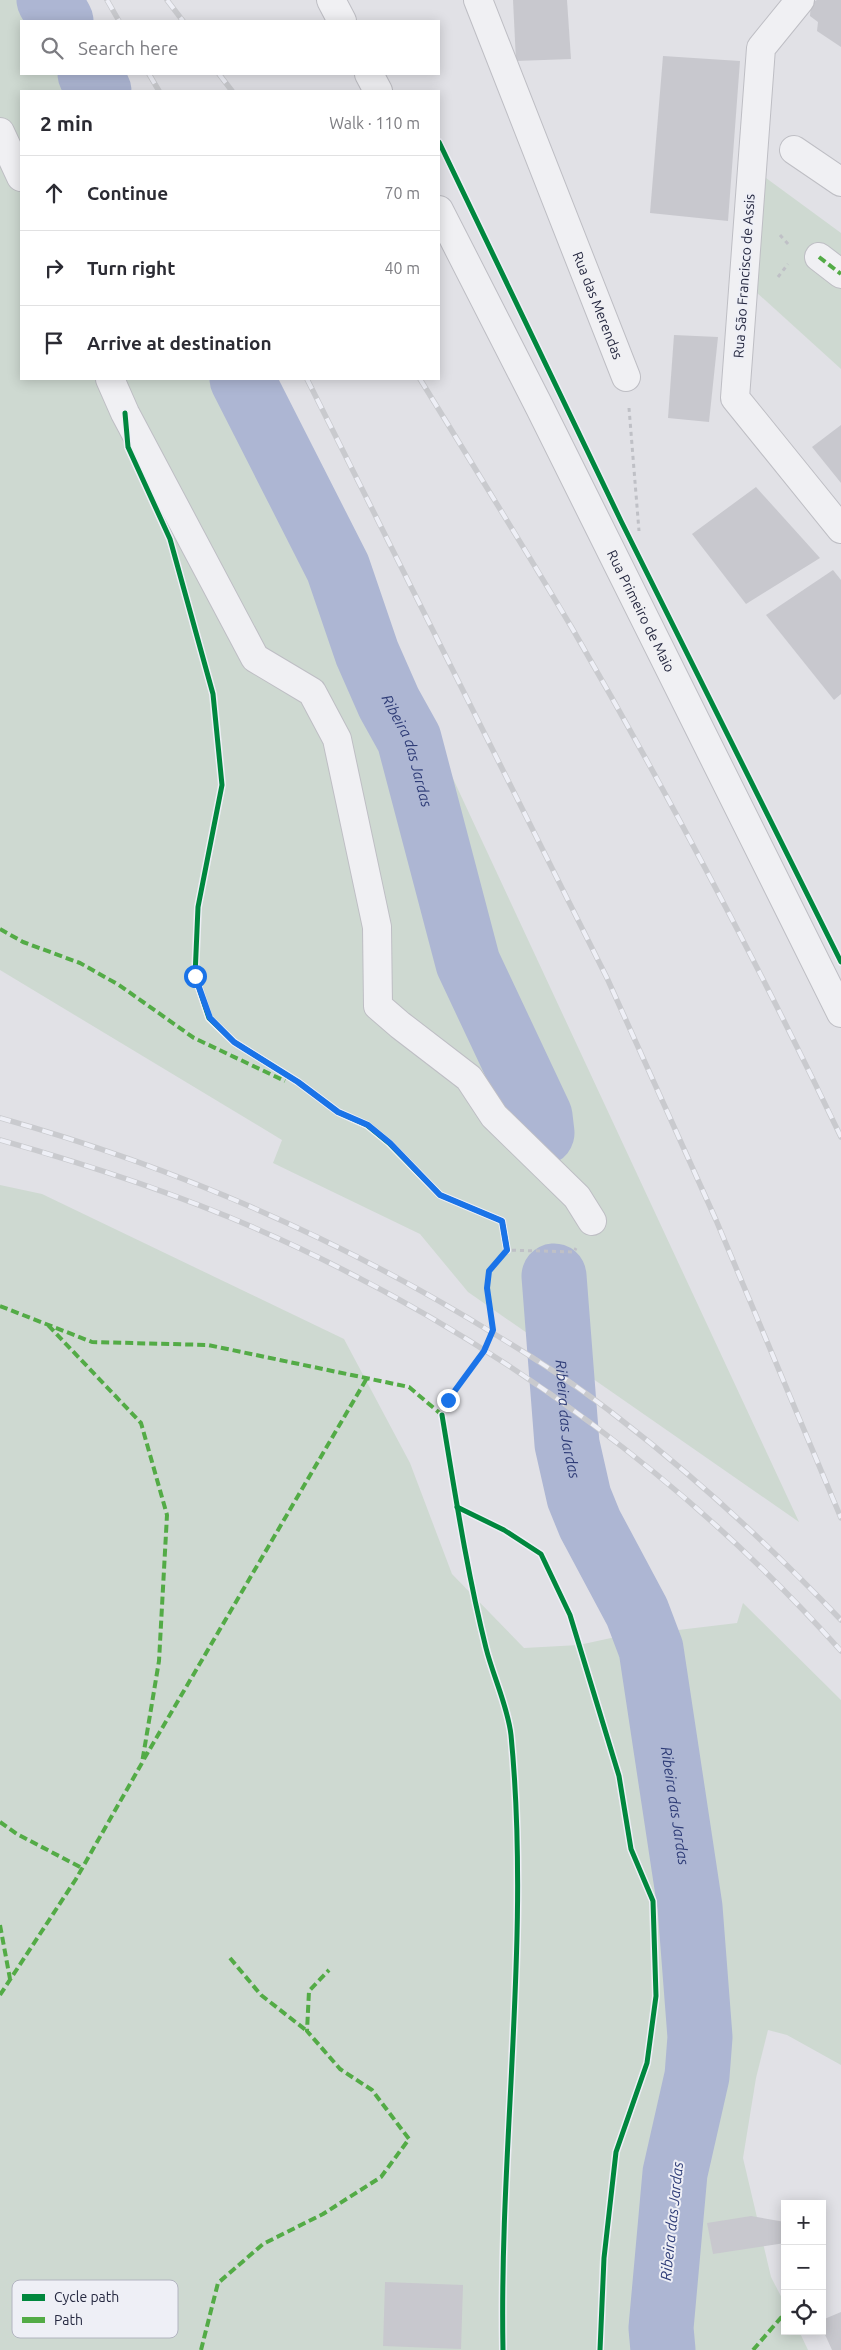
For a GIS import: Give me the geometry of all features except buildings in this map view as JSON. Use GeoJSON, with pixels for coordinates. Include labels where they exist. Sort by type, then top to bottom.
{"type":"FeatureCollection","features":[{"type":"Feature","properties":{"kind":"street"},"geometry":{"type":"LineString","coordinates":[[331,0],[341,20]]}},
{"type":"Feature","properties":{"kind":"street","name":"Rua das Merendas"},"geometry":{"type":"LineString","coordinates":[[478,0],[626,377]]}},
{"type":"Feature","properties":{"kind":"street","name":"Rua São Francisco de Assis"},"geometry":{"type":"LineString","coordinates":[[800,0],[761,48],[735,398],[841,529]]}},
{"type":"Feature","properties":{"kind":"street"},"geometry":{"type":"LineString","coordinates":[[370,75],[377,90]]}},
{"type":"Feature","properties":{"kind":"street"},"geometry":{"type":"LineString","coordinates":[[0,132],[20,175]]}},
{"type":"Feature","properties":{"kind":"street"},"geometry":{"type":"LineString","coordinates":[[794,150],[841,182]]}},
{"type":"Feature","properties":{"kind":"street","name":"Rua Primeiro de Maio"},"geometry":{"type":"LineString","coordinates":[[440,212],[540,408],[841,1013]]}},
{"type":"Feature","properties":{"kind":"street"},"geometry":{"type":"LineString","coordinates":[[819,257],[841,274]]}},
{"type":"Feature","properties":{"kind":"street"},"geometry":{"type":"LineString","coordinates":[[110,380],[125,413],[255,658],[312,692],[337,738],[377,927],[378,1006],[400,1026],[469,1078],[494,1116],[576,1197],[592,1221]]}},
{"type":"Feature","properties":{"kind":"path"},"geometry":{"type":"LineString","coordinates":[[741,318],[757,307],[801,246],[819,257]]}},
{"type":"Feature","properties":{"kind":"path"},"geometry":{"type":"LineString","coordinates":[[626,377],[640,534]]}},
{"type":"Feature","properties":{"kind":"path"},"geometry":{"type":"LineString","coordinates":[[507,1250],[574,1252],[592,1221]]}},
{"type":"Feature","properties":{"kind":"path"},"geometry":{"type":"LineString","coordinates":[[505,1240],[507,1250]]}},
{"type":"Feature","properties":{"kind":"path"},"geometry":{"type":"LineString","coordinates":[[444,1424],[442,1415],[448,1400],[484,1351],[493,1330],[487,1288],[489,1271],[507,1250]]}},
{"type":"Feature","properties":{"kind":"shaded area"},"geometry":{"type":"Polygon","coordinates":[[[0,0],[79,0],[89,20],[20,20],[20,75],[119,75],[126,90],[20,90],[20,380],[267,380],[799,1522],[468,1292],[420,1234],[273,1163],[282,1140],[0,970],[0,0]]]}},
{"type":"Feature","properties":{"kind":"shaded area"},"geometry":{"type":"Polygon","coordinates":[[[766,178],[841,233],[841,369],[755,291],[766,178]]]}},
{"type":"Feature","properties":{"kind":"shaded area"},"geometry":{"type":"Polygon","coordinates":[[[0,1185],[42,1194],[344,1339],[410,1463],[452,1574],[524,1648],[579,1645],[611,1638],[737,1623],[743,1603],[841,1700],[841,2065],[787,2035],[768,2030],[756,2078],[743,2158],[771,2277],[781,2296],[781,2335],[801,2335],[808,2350],[0,2350],[0,1185]]]}},
{"type":"Feature","properties":{"kind":"waterway","name":"Ribeira das Jardas"},"geometry":{"type":"LineString","coordinates":[[49,0],[60,20]]}},
{"type":"Feature","properties":{"kind":"waterway","name":"Ribeira das Jardas"},"geometry":{"type":"LineString","coordinates":[[91,75],[98,90]]}},
{"type":"Feature","properties":{"kind":"waterway","name":"Ribeira das Jardas"},"geometry":{"type":"LineString","coordinates":[[243,380],[338,568],[367,653],[389,703],[409,739],[468,963],[540,1116],[542,1133]]}},
{"type":"Feature","properties":{"kind":"waterway","name":"Ribeira das Jardas"},"geometry":{"type":"LineString","coordinates":[[554,1276],[567,1444],[579,1497],[590,1524],[637,1612],[651,1649],[690,1907],[700,2037],[697,2076],[675,2173],[661,2328],[663,2350]]}},
{"type":"Feature","properties":{"kind":"railway"},"geometry":{"type":"LineString","coordinates":[[107,0],[118,20]]}},
{"type":"Feature","properties":{"kind":"railway"},"geometry":{"type":"LineString","coordinates":[[167,0],[182,20]]}},
{"type":"Feature","properties":{"kind":"railway"},"geometry":{"type":"LineString","coordinates":[[150,75],[158,90]]}},
{"type":"Feature","properties":{"kind":"railway"},"geometry":{"type":"LineString","coordinates":[[220,75],[231,90]]}},
{"type":"Feature","properties":{"kind":"railway"},"geometry":{"type":"LineString","coordinates":[[308,380],[607,978],[716,1220],[841,1518]]}},
{"type":"Feature","properties":{"kind":"railway"},"geometry":{"type":"LineString","coordinates":[[421,380],[572,628],[643,753],[745,944],[841,1137]]}},
{"type":"Feature","properties":{"kind":"railway"},"geometry":{"type":"LineString","coordinates":[[0,1118],[130,1159],[256,1209],[378,1267],[496,1335],[575,1386],[649,1442],[734,1515],[841,1620]]}},
{"type":"Feature","properties":{"kind":"railway"},"geometry":{"type":"LineString","coordinates":[[0,1140],[153,1188],[265,1232],[377,1287],[450,1329],[522,1375],[591,1423],[658,1476],[722,1531],[783,1589],[841,1651]]}},
{"type":"Feature","properties":{"kind":"marked path"},"geometry":{"type":"LineString","coordinates":[[819,257],[841,274]]}},
{"type":"Feature","properties":{"kind":"marked path"},"geometry":{"type":"LineString","coordinates":[[0,929],[23,942],[80,963],[119,985],[194,1038],[285,1081]]}},
{"type":"Feature","properties":{"kind":"marked path"},"geometry":{"type":"LineString","coordinates":[[0,1306],[92,1342],[208,1345],[409,1387],[442,1415]]}},
{"type":"Feature","properties":{"kind":"marked path"},"geometry":{"type":"LineString","coordinates":[[0,1995],[76,1879],[142,1763],[159,1661],[167,1515],[141,1423],[47,1324]]}},
{"type":"Feature","properties":{"kind":"marked path"},"geometry":{"type":"LineString","coordinates":[[144,1759],[367,1378]]}},
{"type":"Feature","properties":{"kind":"marked path"},"geometry":{"type":"LineString","coordinates":[[0,1822],[17,1834],[82,1868]]}},
{"type":"Feature","properties":{"kind":"marked path"},"geometry":{"type":"LineString","coordinates":[[0,1925],[10,1979]]}},
{"type":"Feature","properties":{"kind":"marked path"},"geometry":{"type":"LineString","coordinates":[[230,1958],[261,1995],[307,2031]]}},
{"type":"Feature","properties":{"kind":"marked path"},"geometry":{"type":"LineString","coordinates":[[201,2350],[218,2283],[263,2244],[323,2214],[381,2177],[409,2139],[372,2090],[340,2069],[307,2031],[309,1991],[329,1970]]}},
{"type":"Feature","properties":{"kind":"marked path"},"geometry":{"type":"LineString","coordinates":[[753,2350],[781,2318]]}},
{"type":"Feature","properties":{"kind":"cycle path"},"geometry":{"type":"LineString","coordinates":[[440,144],[621,521],[841,962]]}},
{"type":"Feature","properties":{"kind":"cycle path"},"geometry":{"type":"LineString","coordinates":[[125,413],[128,447],[170,539],[213,694],[222,785],[198,907],[195,976],[209,1018],[234,1042],[298,1082],[338,1112],[367,1125],[389,1143],[440,1195],[502,1221],[507,1250]]}},
{"type":"Feature","properties":{"kind":"cycle path"},"geometry":{"type":"LineString","coordinates":[[442,1415],[479,1619],[489,1659],[504,1703],[511,1735],[518,1889],[505,2196],[503,2350]]}},
{"type":"Feature","properties":{"kind":"cycle path"},"geometry":{"type":"LineString","coordinates":[[457,1507],[504,1530],[541,1554],[570,1615],[619,1776],[631,1849],[653,1901],[656,1996],[647,2063],[616,2152],[604,2258],[600,2350]]}},
{"type":"Feature","properties":{"kind":"route"},"geometry":{"type":"LineString","coordinates":[[195,976],[210,1018],[234,1042],[298,1082],[338,1112],[368,1125],[390,1143],[440,1195],[502,1221],[507,1250],[489,1271],[487,1288],[493,1330],[484,1351],[448,1400]]}}]}
